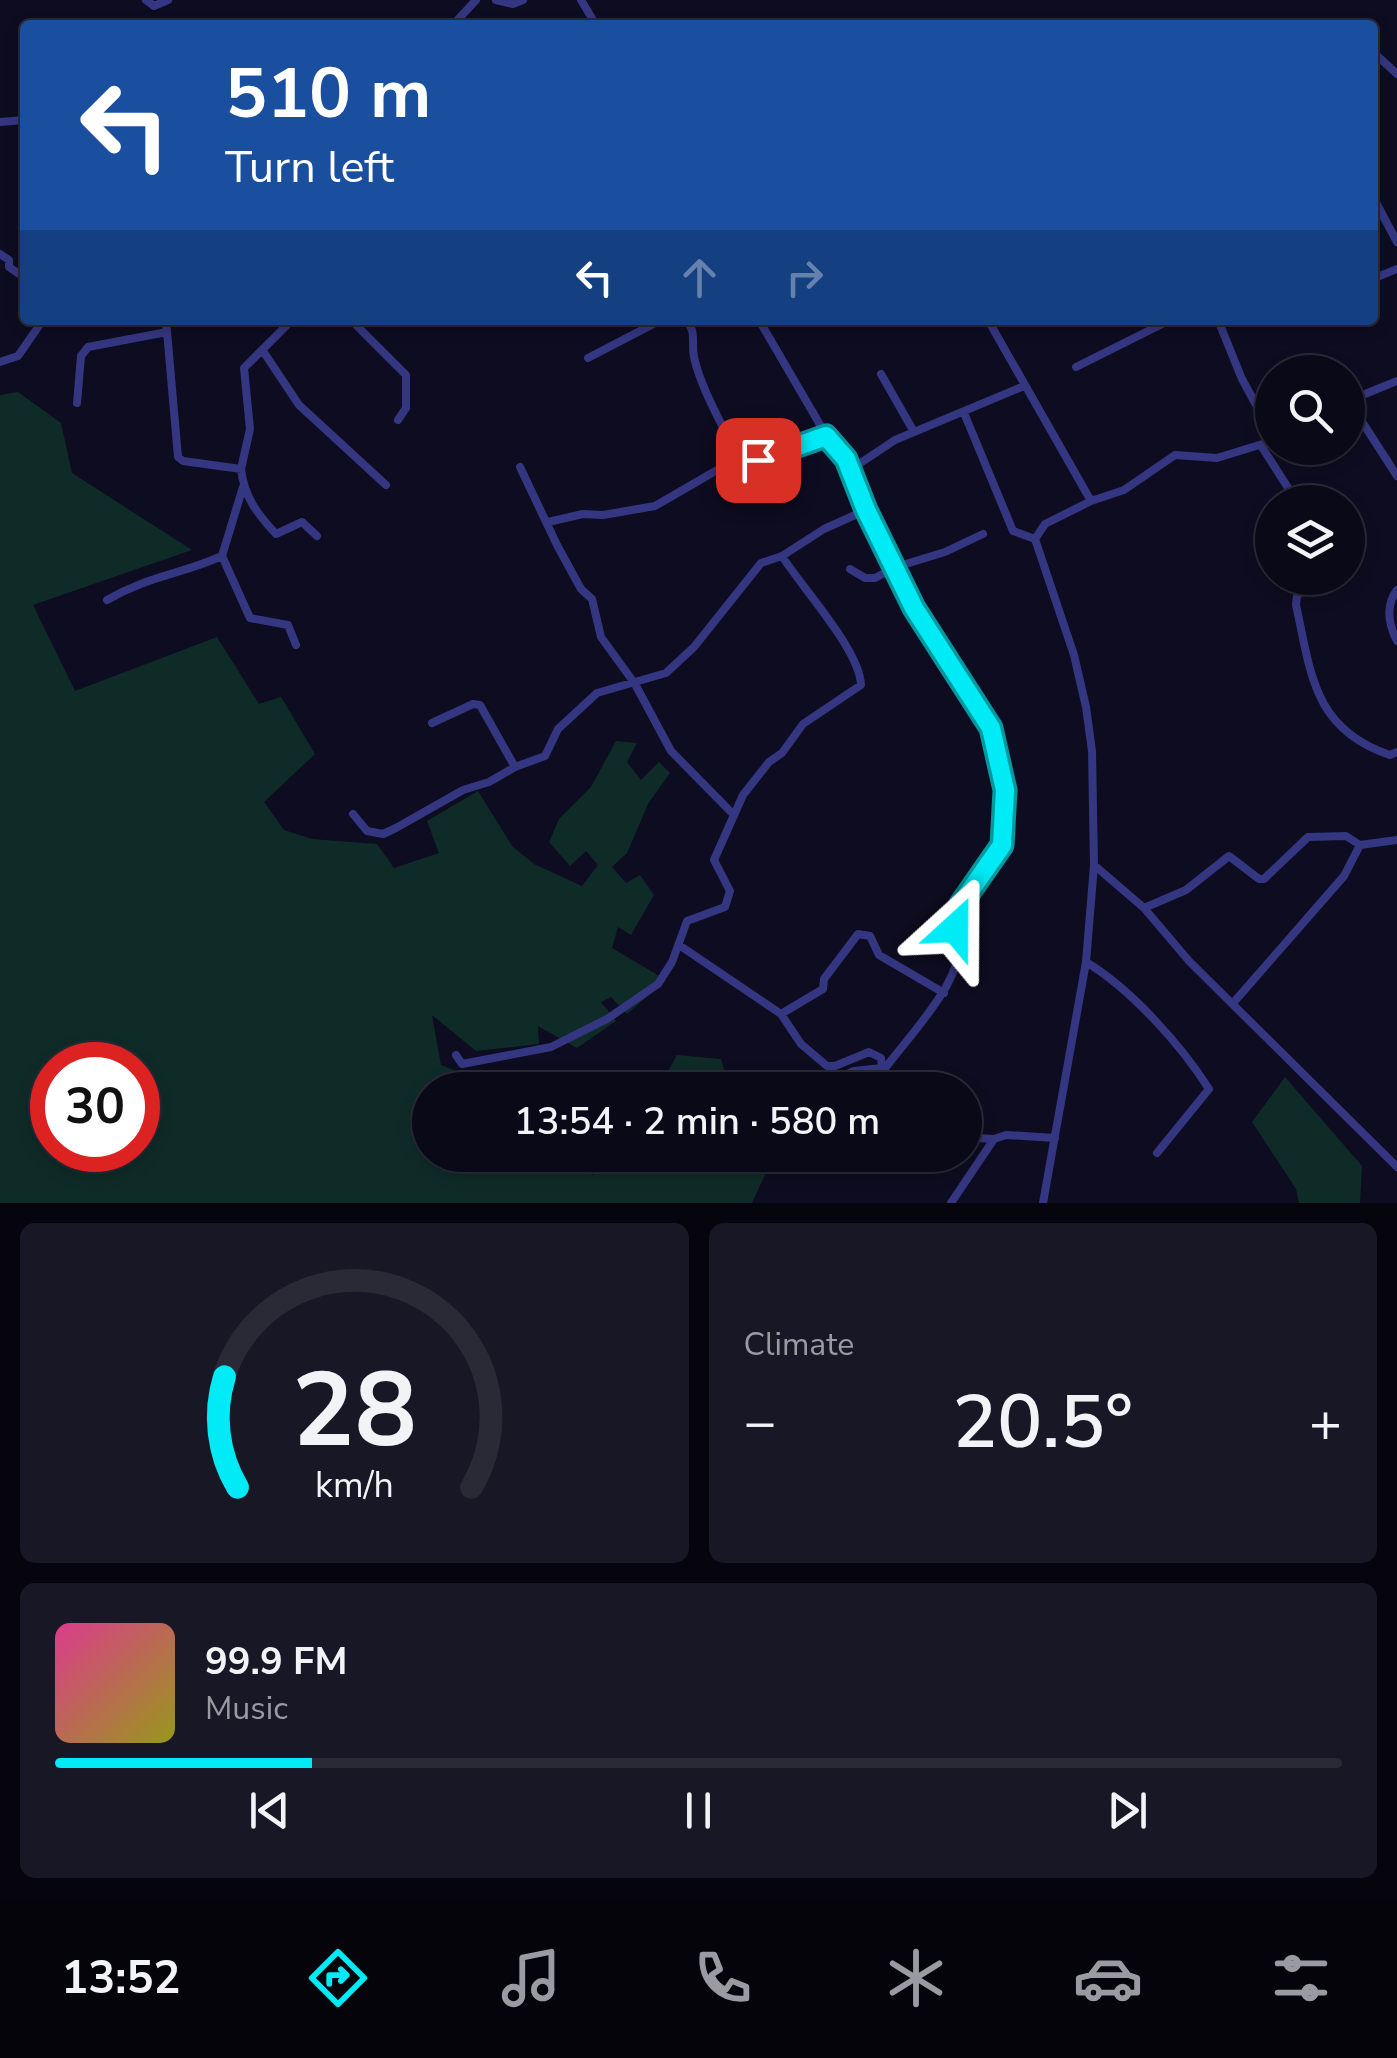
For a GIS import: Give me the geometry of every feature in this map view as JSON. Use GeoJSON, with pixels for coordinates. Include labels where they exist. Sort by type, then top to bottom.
{"type":"FeatureCollection","features":[{"type":"Feature","properties":{"kind":"street"},"geometry":{"type":"LineString","coordinates":[[146,0],[154,6],[168,0]]}},
{"type":"Feature","properties":{"kind":"street"},"geometry":{"type":"LineString","coordinates":[[458,20],[476,0]]}},
{"type":"Feature","properties":{"kind":"street"},"geometry":{"type":"LineString","coordinates":[[496,0],[513,4],[523,0]]}},
{"type":"Feature","properties":{"kind":"street"},"geometry":{"type":"LineString","coordinates":[[1378,57],[1397,74]]}},
{"type":"Feature","properties":{"kind":"street"},"geometry":{"type":"LineString","coordinates":[[1378,206],[1397,242]]}},
{"type":"Feature","properties":{"kind":"street"},"geometry":{"type":"LineString","coordinates":[[0,254],[20,274]]}},
{"type":"Feature","properties":{"kind":"street"},"geometry":{"type":"LineString","coordinates":[[0,362],[18,356],[40,325]]}},
{"type":"Feature","properties":{"kind":"street"},"geometry":{"type":"LineString","coordinates":[[166,325],[178,457],[183,461],[242,469]]}},
{"type":"Feature","properties":{"kind":"street"},"geometry":{"type":"LineString","coordinates":[[287,325],[244,368],[250,429],[242,469],[243,487],[222,556],[250,618],[288,624],[296,645]]}},
{"type":"Feature","properties":{"kind":"street"},"geometry":{"type":"LineString","coordinates":[[355,325],[406,375],[406,408],[398,420]]}},
{"type":"Feature","properties":{"kind":"street"},"geometry":{"type":"LineString","coordinates":[[588,358],[652,325]]}},
{"type":"Feature","properties":{"kind":"street"},"geometry":{"type":"LineString","coordinates":[[689,325],[694,333],[694,356],[740,462]]}},
{"type":"Feature","properties":{"kind":"street"},"geometry":{"type":"LineString","coordinates":[[762,325],[826,436],[846,459],[914,608],[991,728],[1005,790],[1002,845],[961,904],[955,928],[960,938],[958,956],[944,993],[880,1072]]}},
{"type":"Feature","properties":{"kind":"street"},"geometry":{"type":"LineString","coordinates":[[991,325],[1091,500]]}},
{"type":"Feature","properties":{"kind":"street"},"geometry":{"type":"LineString","coordinates":[[1076,366],[1160,325]]}},
{"type":"Feature","properties":{"kind":"street"},"geometry":{"type":"LineString","coordinates":[[1220,325],[1255,403]]}},
{"type":"Feature","properties":{"kind":"street"},"geometry":{"type":"LineString","coordinates":[[77,403],[81,356],[88,347],[167,332]]}},
{"type":"Feature","properties":{"kind":"street"},"geometry":{"type":"LineString","coordinates":[[263,351],[299,405],[386,484]]}},
{"type":"Feature","properties":{"kind":"street"},"geometry":{"type":"LineString","coordinates":[[881,374],[914,432]]}},
{"type":"Feature","properties":{"kind":"street"},"geometry":{"type":"LineString","coordinates":[[1365,393],[1397,381]]}},
{"type":"Feature","properties":{"kind":"street"},"geometry":{"type":"LineString","coordinates":[[850,470],[895,440],[1024,386]]}},
{"type":"Feature","properties":{"kind":"street"},"geometry":{"type":"LineString","coordinates":[[964,413],[1013,531],[1035,538]]}},
{"type":"Feature","properties":{"kind":"street"},"geometry":{"type":"LineString","coordinates":[[1365,426],[1397,476]]}},
{"type":"Feature","properties":{"kind":"street"},"geometry":{"type":"LineString","coordinates":[[548,522],[655,506],[717,470],[826,436]]}},
{"type":"Feature","properties":{"kind":"street"},"geometry":{"type":"LineString","coordinates":[[1035,538],[1044,524],[1091,500],[1124,490],[1175,455],[1218,458],[1255,449]]}},
{"type":"Feature","properties":{"kind":"street"},"geometry":{"type":"LineString","coordinates":[[520,467],[581,590],[592,599],[600,638],[636,684],[671,752],[733,814]]}},
{"type":"Feature","properties":{"kind":"street"},"geometry":{"type":"LineString","coordinates":[[243,487],[255,511],[276,534],[302,522],[316,536]]}},
{"type":"Feature","properties":{"kind":"street"},"geometry":{"type":"LineString","coordinates":[[353,814],[367,831],[382,834],[463,790],[545,756],[558,730],[597,693],[666,673],[720,616],[753,569],[866,510]]}},
{"type":"Feature","properties":{"kind":"street"},"geometry":{"type":"LineString","coordinates":[[850,569],[869,579],[984,534]]}},
{"type":"Feature","properties":{"kind":"street"},"geometry":{"type":"LineString","coordinates":[[1035,538],[1074,655],[1086,707],[1092,751],[1094,864],[1086,962],[1043,1203]]}},
{"type":"Feature","properties":{"kind":"street"},"geometry":{"type":"LineString","coordinates":[[108,600],[158,575],[222,556]]}},
{"type":"Feature","properties":{"kind":"street"},"geometry":{"type":"LineString","coordinates":[[456,1055],[462,1064],[551,1048],[607,1019],[658,984],[679,946],[687,921],[725,907],[730,891],[714,860],[742,795],[803,724],[861,685],[847,648],[782,556]]}},
{"type":"Feature","properties":{"kind":"street"},"geometry":{"type":"LineString","coordinates":[[1397,590],[1392,597],[1389,620],[1397,641]]}},
{"type":"Feature","properties":{"kind":"street"},"geometry":{"type":"LineString","coordinates":[[1298,595],[1296,605],[1309,671],[1331,718],[1345,732],[1381,752],[1397,752]]}},
{"type":"Feature","properties":{"kind":"street"},"geometry":{"type":"LineString","coordinates":[[432,722],[473,704],[480,705],[515,767]]}},
{"type":"Feature","properties":{"kind":"street"},"geometry":{"type":"LineString","coordinates":[[1144,908],[1172,898],[1229,856],[1259,879],[1308,837],[1346,836],[1360,844],[1397,840]]}},
{"type":"Feature","properties":{"kind":"street"},"geometry":{"type":"LineString","coordinates":[[1234,1002],[1344,876],[1360,844]]}},
{"type":"Feature","properties":{"kind":"street"},"geometry":{"type":"LineString","coordinates":[[1094,864],[1144,908],[1189,961],[1397,1167]]}},
{"type":"Feature","properties":{"kind":"street"},"geometry":{"type":"LineString","coordinates":[[781,1014],[823,989],[824,978],[858,934],[870,936],[879,955],[944,993]]}},
{"type":"Feature","properties":{"kind":"street"},"geometry":{"type":"LineString","coordinates":[[679,946],[781,1014],[801,1044],[827,1066],[869,1052],[881,1058],[885,1072]]}},
{"type":"Feature","properties":{"kind":"street"},"geometry":{"type":"LineString","coordinates":[[1086,962],[1110,976],[1194,1065],[1210,1089],[1157,1154]]}},
{"type":"Feature","properties":{"kind":"street"},"geometry":{"type":"LineString","coordinates":[[852,1072],[882,1068]]}},
{"type":"Feature","properties":{"kind":"street"},"geometry":{"type":"LineString","coordinates":[[982,1138],[1006,1134],[1055,1138]]}},
{"type":"Feature","properties":{"kind":"street"},"geometry":{"type":"LineString","coordinates":[[951,1203],[994,1139]]}},
{"type":"Feature","properties":{"kind":"green space"},"geometry":{"type":"Polygon","coordinates":[[[18,392],[61,423],[72,473],[192,550],[33,605],[75,691],[217,637],[259,704],[281,697],[315,754],[264,802],[284,830],[312,839],[377,844],[394,868],[439,853],[427,821],[478,791],[512,846],[534,864],[582,886],[598,865],[586,851],[570,866],[549,842],[559,819],[591,787],[616,741],[637,743],[627,762],[641,780],[659,762],[670,773],[648,804],[627,853],[612,867],[626,883],[640,875],[654,895],[631,935],[618,927],[612,948],[666,980],[627,1014],[611,997],[601,1002],[616,1021],[577,1048],[538,1026],[539,1044],[476,1051],[432,1015],[441,1065],[459,1072],[412,1072],[412,1172],[766,1172],[752,1203],[0,1203],[0,395],[18,392]]]}},
{"type":"Feature","properties":{"kind":"green space"},"geometry":{"type":"Polygon","coordinates":[[[677,1055],[721,1059],[725,1072],[668,1072],[677,1055]]]}},
{"type":"Feature","properties":{"kind":"green space"},"geometry":{"type":"Polygon","coordinates":[[[1285,1077],[1362,1166],[1360,1203],[1299,1203],[1296,1189],[1252,1122],[1285,1077]]]}},
{"type":"Feature","properties":{"kind":"route"},"geometry":{"type":"LineString","coordinates":[[758,460],[826,436],[846,459],[914,608],[991,728],[1005,790],[1002,845],[961,904],[955,928]]}}]}
